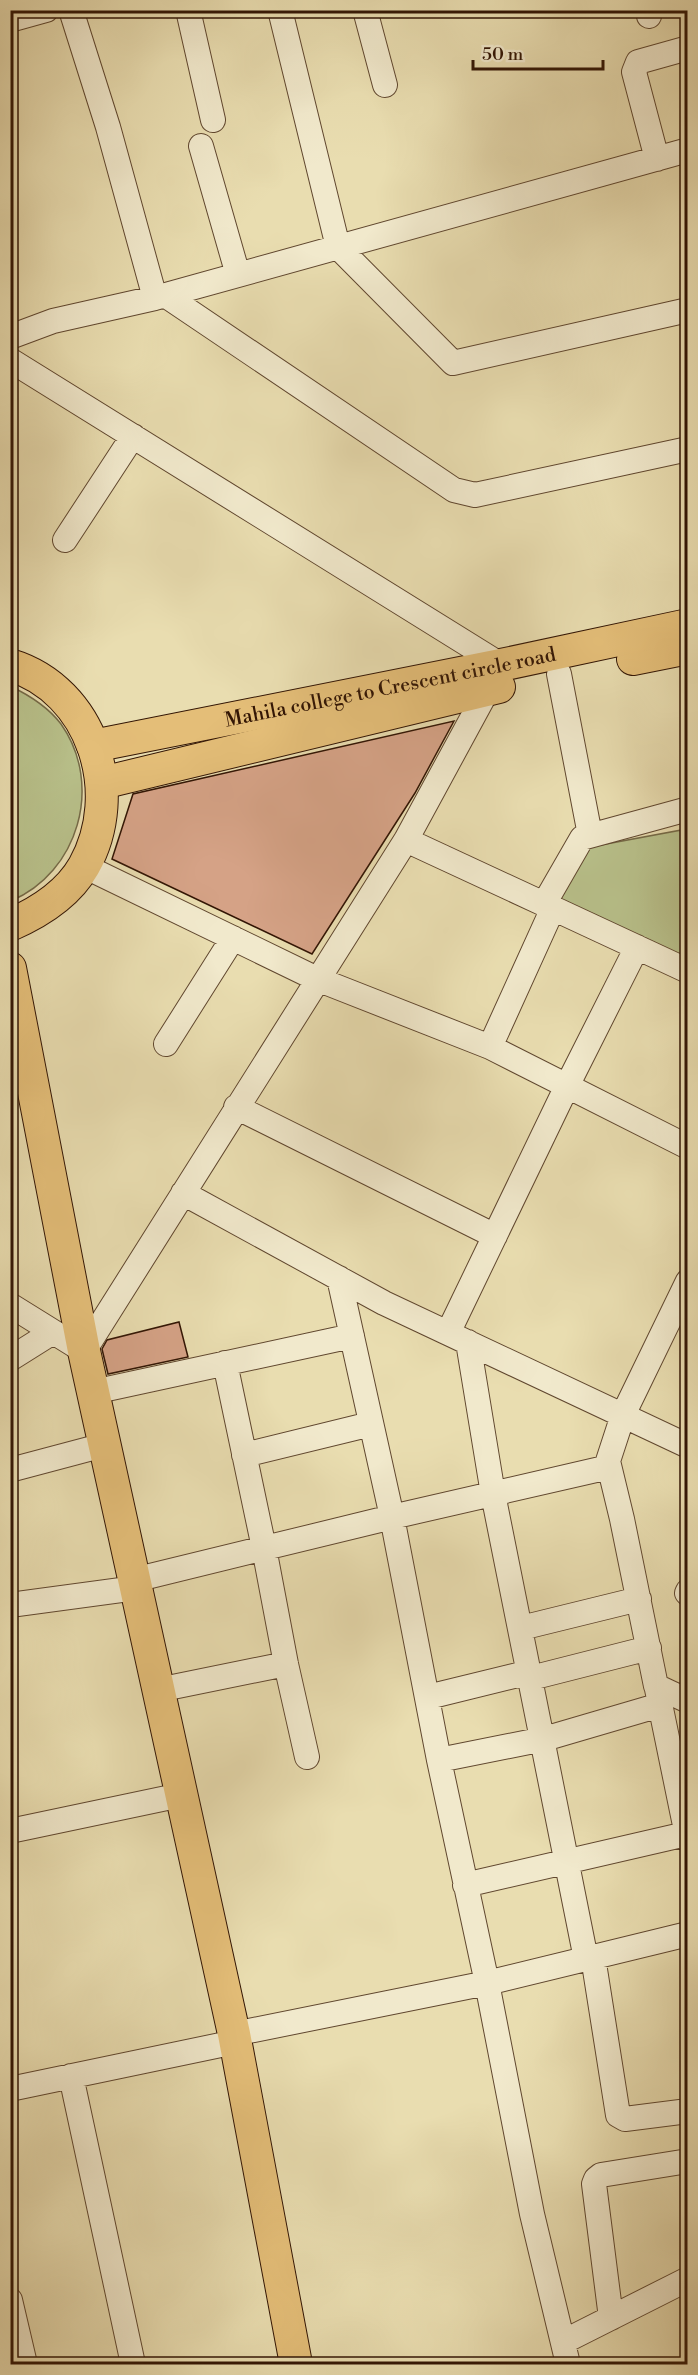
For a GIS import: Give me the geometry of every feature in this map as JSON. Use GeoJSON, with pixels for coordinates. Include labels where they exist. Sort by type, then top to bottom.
{"type":"FeatureCollection","features":[{"type":"Feature","properties":{"kind":"main road","name":"Mahila college to Crescent circle road"},"geometry":{"type":"LineString","coordinates":[[102,783],[687,625]]}},
{"type":"Feature","properties":{"kind":"main road","name":"Mahila college to Crescent circle road"},"geometry":{"type":"LineString","coordinates":[[93,746],[494,677],[559,674],[687,648]]}},
{"type":"Feature","properties":{"kind":"main road"},"geometry":{"type":"LineString","coordinates":[[10,665],[26,670],[63,696],[89,732],[102,774],[101,821],[84,866],[63,893],[35,914],[10,925]]}},
{"type":"Feature","properties":{"kind":"main road"},"geometry":{"type":"LineString","coordinates":[[10,968],[84,1351],[235,2038],[296,2364]]}},
{"type":"Feature","properties":{"kind":"street"},"geometry":{"type":"LineString","coordinates":[[10,20],[46,10]]}},
{"type":"Feature","properties":{"kind":"street"},"geometry":{"type":"LineString","coordinates":[[71,10],[160,297],[454,490],[467,495],[687,449]]}},
{"type":"Feature","properties":{"kind":"street"},"geometry":{"type":"LineString","coordinates":[[188,10],[213,120]]}},
{"type":"Feature","properties":{"kind":"street"},"geometry":{"type":"LineString","coordinates":[[280,10],[338,247],[453,363],[687,310]]}},
{"type":"Feature","properties":{"kind":"street"},"geometry":{"type":"LineString","coordinates":[[365,10],[385,85]]}},
{"type":"Feature","properties":{"kind":"street"},"geometry":{"type":"LineString","coordinates":[[657,159],[634,72],[638,62],[687,48]]}},
{"type":"Feature","properties":{"kind":"street"},"geometry":{"type":"LineString","coordinates":[[201,146],[238,275]]}},
{"type":"Feature","properties":{"kind":"street"},"geometry":{"type":"LineString","coordinates":[[10,337],[53,321],[160,297],[687,150]]}},
{"type":"Feature","properties":{"kind":"street"},"geometry":{"type":"LineString","coordinates":[[10,360],[133,436],[494,677],[406,840],[84,1351],[10,1305]]}},
{"type":"Feature","properties":{"kind":"street"},"geometry":{"type":"LineString","coordinates":[[65,540],[133,436]]}},
{"type":"Feature","properties":{"kind":"street"},"geometry":{"type":"LineString","coordinates":[[559,674],[590,835]]}},
{"type":"Feature","properties":{"kind":"street"},"geometry":{"type":"LineString","coordinates":[[490,1047],[548,906],[582,838],[687,809]]}},
{"type":"Feature","properties":{"kind":"street"},"geometry":{"type":"LineString","coordinates":[[406,840],[687,971]]}},
{"type":"Feature","properties":{"kind":"street"},"geometry":{"type":"LineString","coordinates":[[84,866],[317,979],[490,1047],[687,1147]]}},
{"type":"Feature","properties":{"kind":"street"},"geometry":{"type":"LineString","coordinates":[[166,1044],[233,938]]}},
{"type":"Feature","properties":{"kind":"street"},"geometry":{"type":"LineString","coordinates":[[637,947],[495,1236],[458,1338],[531,1675],[566,1863],[590,1958],[618,2115],[625,2119],[687,2111]]}},
{"type":"Feature","properties":{"kind":"street"},"geometry":{"type":"LineString","coordinates":[[237,1107],[495,1236]]}},
{"type":"Feature","properties":{"kind":"street"},"geometry":{"type":"LineString","coordinates":[[183,1193],[339,1278],[458,1338],[687,1446]]}},
{"type":"Feature","properties":{"kind":"street"},"geometry":{"type":"LineString","coordinates":[[339,1278],[392,1517],[532,2214],[566,2353],[611,2318],[687,2279]]}},
{"type":"Feature","properties":{"kind":"street"},"geometry":{"type":"LineString","coordinates":[[465,1885],[687,1837],[639,1599],[608,1461],[623,1415],[687,1281]]}},
{"type":"Feature","properties":{"kind":"street"},"geometry":{"type":"LineString","coordinates":[[10,1359],[54,1332]]}},
{"type":"Feature","properties":{"kind":"street"},"geometry":{"type":"LineString","coordinates":[[93,1392],[352,1336]]}},
{"type":"Feature","properties":{"kind":"street"},"geometry":{"type":"LineString","coordinates":[[225,1363],[286,1664],[308,1757]]}},
{"type":"Feature","properties":{"kind":"street"},"geometry":{"type":"LineString","coordinates":[[244,1455],[371,1424]]}},
{"type":"Feature","properties":{"kind":"street"},"geometry":{"type":"LineString","coordinates":[[10,1470],[104,1445]]}},
{"type":"Feature","properties":{"kind":"street"},"geometry":{"type":"LineString","coordinates":[[10,1605],[135,1584],[264,1548],[609,1467]]}},
{"type":"Feature","properties":{"kind":"street"},"geometry":{"type":"LineString","coordinates":[[521,1628],[639,1599]]}},
{"type":"Feature","properties":{"kind":"street"},"geometry":{"type":"LineString","coordinates":[[428,1697],[649,1648]]}},
{"type":"Feature","properties":{"kind":"street"},"geometry":{"type":"LineString","coordinates":[[158,1690],[286,1664]]}},
{"type":"Feature","properties":{"kind":"street"},"geometry":{"type":"LineString","coordinates":[[439,1760],[543,1738],[658,1696],[687,1701]]}},
{"type":"Feature","properties":{"kind":"street"},"geometry":{"type":"LineString","coordinates":[[10,1831],[181,1795]]}},
{"type":"Feature","properties":{"kind":"street"},"geometry":{"type":"LineString","coordinates":[[10,2089],[487,1983],[687,1934]]}},
{"type":"Feature","properties":{"kind":"street"},"geometry":{"type":"LineString","coordinates":[[71,2076],[133,2364]]}},
{"type":"Feature","properties":{"kind":"street"},"geometry":{"type":"LineString","coordinates":[[611,2318],[596,2179],[601,2175],[687,2161]]}},
{"type":"Feature","properties":{"kind":"street"},"geometry":{"type":"LineString","coordinates":[[10,2300],[25,2364]]}},
{"type":"Feature","properties":{"kind":"green space"},"geometry":{"type":"Polygon","coordinates":[[[10,686],[38,702],[61,724],[74,748],[81,773],[82,799],[77,825],[68,849],[53,870],[34,888],[11,901],[10,686]]]}},
{"type":"Feature","properties":{"kind":"green space"},"geometry":{"type":"Polygon","coordinates":[[[687,829],[687,960],[558,900],[590,847],[687,829]]]}},
{"type":"Feature","properties":{"kind":"building"},"geometry":{"type":"Polygon","coordinates":[[[454,721],[415,793],[312,954],[112,859],[133,794],[454,721]]]}},
{"type":"Feature","properties":{"kind":"building"},"geometry":{"type":"Polygon","coordinates":[[[179,1322],[188,1357],[108,1374],[102,1349],[107,1340],[179,1322]]]}}]}
